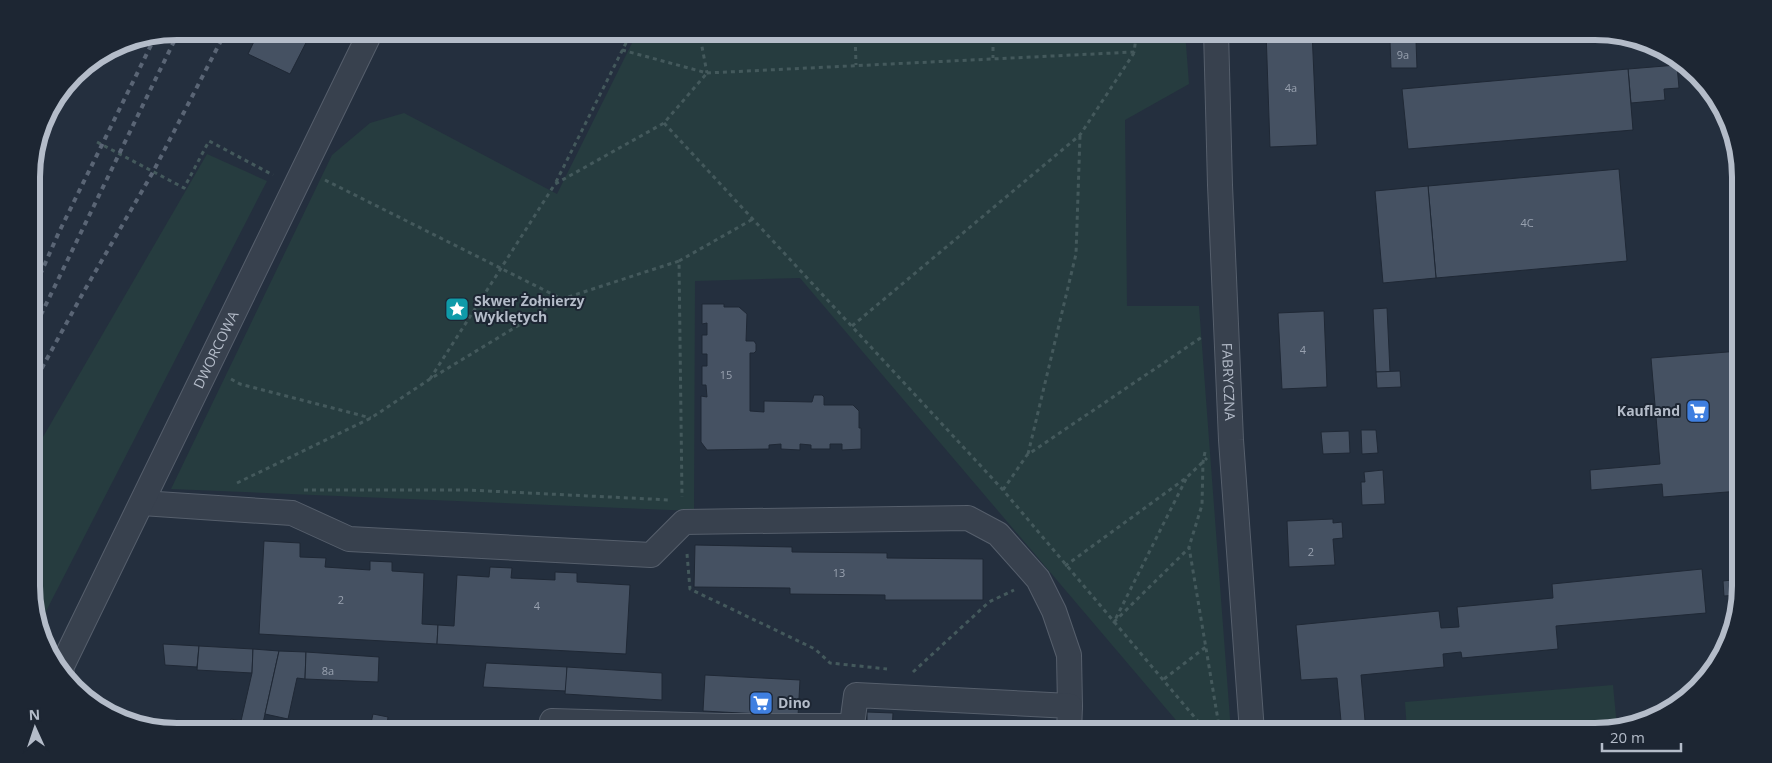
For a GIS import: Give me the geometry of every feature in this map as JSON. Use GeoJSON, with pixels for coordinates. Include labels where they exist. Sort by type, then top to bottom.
{"type":"FeatureCollection","features":[{"type":"Feature","properties":{"kind":"street","name":"DWORCOWA"},"geometry":{"type":"LineString","coordinates":[[64,663],[367,40]]}},
{"type":"Feature","properties":{"kind":"street","name":"FABRYCZNA"},"geometry":{"type":"LineString","coordinates":[[1216,40],[1231,440],[1251,723]]}},
{"type":"Feature","properties":{"kind":"street"},"geometry":{"type":"LineString","coordinates":[[142,503],[292,513],[349,539],[650,555],[683,511],[968,518],[998,534],[1038,579],[1054,611],[1069,655],[1069,723]]}},
{"type":"Feature","properties":{"kind":"street"},"geometry":{"type":"LineString","coordinates":[[852,723],[856,695],[1070,706]]}},
{"type":"Feature","properties":{"kind":"street"},"geometry":{"type":"LineString","coordinates":[[552,723],[552,721],[620,723]]}},
{"type":"Feature","properties":{"kind":"path"},"geometry":{"type":"LineString","coordinates":[[430,380],[555,184],[627,40]]}},
{"type":"Feature","properties":{"kind":"path"},"geometry":{"type":"LineString","coordinates":[[701,40],[707,73]]}},
{"type":"Feature","properties":{"kind":"path"},"geometry":{"type":"LineString","coordinates":[[855,40],[856,65]]}},
{"type":"Feature","properties":{"kind":"path"},"geometry":{"type":"LineString","coordinates":[[992,40],[993,58]]}},
{"type":"Feature","properties":{"kind":"path"},"geometry":{"type":"LineString","coordinates":[[852,326],[1080,135],[1134,52],[1136,40]]}},
{"type":"Feature","properties":{"kind":"path"},"geometry":{"type":"LineString","coordinates":[[622,50],[707,73],[1134,52]]}},
{"type":"Feature","properties":{"kind":"path"},"geometry":{"type":"LineString","coordinates":[[555,184],[664,123],[707,73]]}},
{"type":"Feature","properties":{"kind":"path"},"geometry":{"type":"LineString","coordinates":[[664,123],[1003,490],[1201,723]]}},
{"type":"Feature","properties":{"kind":"path"},"geometry":{"type":"LineString","coordinates":[[1028,455],[1076,254],[1080,135]]}},
{"type":"Feature","properties":{"kind":"path"},"geometry":{"type":"LineString","coordinates":[[96,142],[184,188],[209,141],[273,175]]}},
{"type":"Feature","properties":{"kind":"path"},"geometry":{"type":"LineString","coordinates":[[304,169],[562,299]]}},
{"type":"Feature","properties":{"kind":"path"},"geometry":{"type":"LineString","coordinates":[[233,486],[371,418],[562,299],[679,261],[753,219]]}},
{"type":"Feature","properties":{"kind":"path"},"geometry":{"type":"LineString","coordinates":[[679,261],[683,511],[690,589],[815,649],[830,663],[894,670]]}},
{"type":"Feature","properties":{"kind":"path"},"geometry":{"type":"LineString","coordinates":[[1003,490],[1028,455],[1208,332]]}},
{"type":"Feature","properties":{"kind":"path"},"geometry":{"type":"LineString","coordinates":[[230,379],[240,384],[371,418]]}},
{"type":"Feature","properties":{"kind":"path"},"geometry":{"type":"LineString","coordinates":[[904,671],[913,672],[988,602],[1066,566],[1186,478],[1231,440]]}},
{"type":"Feature","properties":{"kind":"path"},"geometry":{"type":"LineString","coordinates":[[1207,444],[1203,462],[1202,505],[1189,547],[1219,723]]}},
{"type":"Feature","properties":{"kind":"path"},"geometry":{"type":"LineString","coordinates":[[1114,622],[1186,478]]}},
{"type":"Feature","properties":{"kind":"path"},"geometry":{"type":"LineString","coordinates":[[302,490],[468,490],[683,511]]}},
{"type":"Feature","properties":{"kind":"path"},"geometry":{"type":"LineString","coordinates":[[1114,622],[1189,547]]}},
{"type":"Feature","properties":{"kind":"path"},"geometry":{"type":"LineString","coordinates":[[1164,679],[1207,646]]}},
{"type":"Feature","properties":{"kind":"green space"},"geometry":{"type":"Polygon","coordinates":[[[634,40],[1186,40],[1189,84],[1125,120],[1127,306],[1199,306],[1230,723],[1178,723],[800,278],[695,281],[694,511],[171,489],[332,155],[370,123],[404,113],[557,194],[634,40]]]}},
{"type":"Feature","properties":{"kind":"green space"},"geometry":{"type":"Polygon","coordinates":[[[207,154],[267,181],[44,616],[40,586],[40,445],[207,154]]]}},
{"type":"Feature","properties":{"kind":"green space"},"geometry":{"type":"Polygon","coordinates":[[[1613,685],[1616,721],[1604,723],[1406,723],[1405,702],[1613,685]]]}},
{"type":"Feature","properties":{"kind":"building"},"geometry":{"type":"Polygon","coordinates":[[[255,40],[307,40],[290,74],[248,54],[255,40]]]}},
{"type":"Feature","properties":{"kind":"building"},"geometry":{"type":"Polygon","coordinates":[[[1266,40],[1312,40],[1317,145],[1270,147],[1266,40]]]}},
{"type":"Feature","properties":{"kind":"building"},"geometry":{"type":"Polygon","coordinates":[[[1416,41],[1417,68],[1391,68],[1390,42],[1416,41]]]}},
{"type":"Feature","properties":{"kind":"building"},"geometry":{"type":"Polygon","coordinates":[[[1675,65],[1677,67],[1679,88],[1664,89],[1665,100],[1631,103],[1628,69],[1675,65]]]}},
{"type":"Feature","properties":{"kind":"building"},"geometry":{"type":"Polygon","coordinates":[[[1628,69],[1633,130],[1408,149],[1402,89],[1628,69]]]}},
{"type":"Feature","properties":{"kind":"building"},"geometry":{"type":"Polygon","coordinates":[[[1619,169],[1627,261],[1436,278],[1428,186],[1619,169]]]}},
{"type":"Feature","properties":{"kind":"building"},"geometry":{"type":"Polygon","coordinates":[[[1428,186],[1436,278],[1383,283],[1375,191],[1428,186]]]}},
{"type":"Feature","properties":{"kind":"building"},"geometry":{"type":"Polygon","coordinates":[[[702,304],[724,304],[724,307],[739,307],[747,314],[746,341],[754,341],[756,344],[756,351],[750,353],[750,411],[764,412],[764,401],[812,402],[814,395],[822,395],[824,397],[824,405],[853,405],[859,411],[861,449],[842,450],[842,444],[830,444],[830,449],[811,449],[811,445],[800,444],[800,450],[781,449],[781,444],[769,445],[769,449],[707,450],[701,442],[701,396],[707,397],[706,385],[702,385],[702,366],[707,366],[707,354],[702,354],[702,335],[707,335],[707,323],[702,324],[702,304]]]}},
{"type":"Feature","properties":{"kind":"building"},"geometry":{"type":"Polygon","coordinates":[[[1387,308],[1390,372],[1376,372],[1373,309],[1387,308]]]}},
{"type":"Feature","properties":{"kind":"building"},"geometry":{"type":"Polygon","coordinates":[[[1324,311],[1327,387],[1282,389],[1278,313],[1324,311]]]}},
{"type":"Feature","properties":{"kind":"building","name":"Kaufland"},"geometry":{"type":"Polygon","coordinates":[[[1732,352],[1732,492],[1663,497],[1662,484],[1591,490],[1590,470],[1660,464],[1651,358],[1732,352]]]}},
{"type":"Feature","properties":{"kind":"building"},"geometry":{"type":"Polygon","coordinates":[[[1400,371],[1401,387],[1377,388],[1376,372],[1400,371]]]}},
{"type":"Feature","properties":{"kind":"building"},"geometry":{"type":"Polygon","coordinates":[[[1361,430],[1376,430],[1378,453],[1362,454],[1361,430]]]}},
{"type":"Feature","properties":{"kind":"building"},"geometry":{"type":"Polygon","coordinates":[[[1349,431],[1350,453],[1323,454],[1321,432],[1349,431]]]}},
{"type":"Feature","properties":{"kind":"building"},"geometry":{"type":"Polygon","coordinates":[[[1383,470],[1385,504],[1362,505],[1361,482],[1365,482],[1364,472],[1383,470]]]}},
{"type":"Feature","properties":{"kind":"building"},"geometry":{"type":"Polygon","coordinates":[[[1333,519],[1333,523],[1342,522],[1343,538],[1333,539],[1335,565],[1289,567],[1287,521],[1333,519]]]}},
{"type":"Feature","properties":{"kind":"building"},"geometry":{"type":"Polygon","coordinates":[[[264,541],[300,543],[300,557],[326,558],[325,567],[370,570],[370,561],[392,562],[392,571],[424,573],[422,624],[438,625],[437,644],[259,634],[264,541]]]}},
{"type":"Feature","properties":{"kind":"building"},"geometry":{"type":"Polygon","coordinates":[[[695,545],[792,547],[792,552],[887,553],[887,558],[983,559],[983,600],[885,600],[885,595],[790,594],[790,588],[694,587],[695,545]]]}},
{"type":"Feature","properties":{"kind":"building"},"geometry":{"type":"Polygon","coordinates":[[[490,567],[512,568],[511,578],[555,580],[555,572],[577,573],[577,582],[630,585],[626,654],[437,644],[438,625],[454,626],[457,575],[489,577],[490,567]]]}},
{"type":"Feature","properties":{"kind":"building"},"geometry":{"type":"Polygon","coordinates":[[[1702,569],[1706,613],[1556,626],[1558,649],[1462,658],[1461,652],[1443,654],[1444,667],[1361,675],[1365,723],[1341,723],[1337,678],[1301,680],[1296,625],[1439,611],[1441,628],[1459,627],[1457,607],[1553,598],[1552,584],[1702,569]]]}},
{"type":"Feature","properties":{"kind":"building"},"geometry":{"type":"Polygon","coordinates":[[[1732,580],[1732,595],[1724,596],[1723,581],[1732,580]]]}},
{"type":"Feature","properties":{"kind":"building"},"geometry":{"type":"Polygon","coordinates":[[[163,644],[199,646],[197,667],[165,665],[163,644]]]}},
{"type":"Feature","properties":{"kind":"building"},"geometry":{"type":"Polygon","coordinates":[[[199,646],[253,649],[252,673],[197,670],[199,646]]]}},
{"type":"Feature","properties":{"kind":"building"},"geometry":{"type":"Polygon","coordinates":[[[253,649],[279,651],[263,723],[230,723],[231,719],[241,721],[252,673],[253,649]]]}},
{"type":"Feature","properties":{"kind":"building"},"geometry":{"type":"Polygon","coordinates":[[[279,651],[306,652],[305,679],[297,678],[288,719],[265,714],[279,651]]]}},
{"type":"Feature","properties":{"kind":"building"},"geometry":{"type":"Polygon","coordinates":[[[306,652],[379,657],[378,682],[305,679],[306,652]]]}},
{"type":"Feature","properties":{"kind":"building"},"geometry":{"type":"Polygon","coordinates":[[[486,663],[567,667],[566,691],[483,687],[486,663]]]}},
{"type":"Feature","properties":{"kind":"building"},"geometry":{"type":"Polygon","coordinates":[[[567,667],[662,673],[662,700],[565,694],[567,667]]]}},
{"type":"Feature","properties":{"kind":"building"},"geometry":{"type":"Polygon","coordinates":[[[705,675],[800,680],[798,716],[703,711],[705,675]]]}},
{"type":"Feature","properties":{"kind":"building"},"geometry":{"type":"Polygon","coordinates":[[[867,712],[893,713],[892,723],[867,723],[867,712]]]}},
{"type":"Feature","properties":{"kind":"building"},"geometry":{"type":"Polygon","coordinates":[[[373,714],[388,717],[387,723],[371,723],[373,714]]]}},
{"type":"Feature","properties":{"kind":"railway"},"geometry":{"type":"LineString","coordinates":[[40,317],[175,40]]}},
{"type":"Feature","properties":{"kind":"railway"},"geometry":{"type":"LineString","coordinates":[[40,371],[153,172],[221,40]]}},
{"type":"Feature","properties":{"kind":"railway"},"geometry":{"type":"LineString","coordinates":[[40,275],[59,232],[152,42]]}},
{"type":"Feature","properties":{"kind":"place","name":"Skwer Żołnierzy Wyklętych"},"geometry":{"type":"Point","coordinates":[457,309]}},
{"type":"Feature","properties":{"kind":"place","name":"Kaufland"},"geometry":{"type":"Point","coordinates":[1698,411]}},
{"type":"Feature","properties":{"kind":"place","name":"Dino"},"geometry":{"type":"Point","coordinates":[761,703]}}]}
